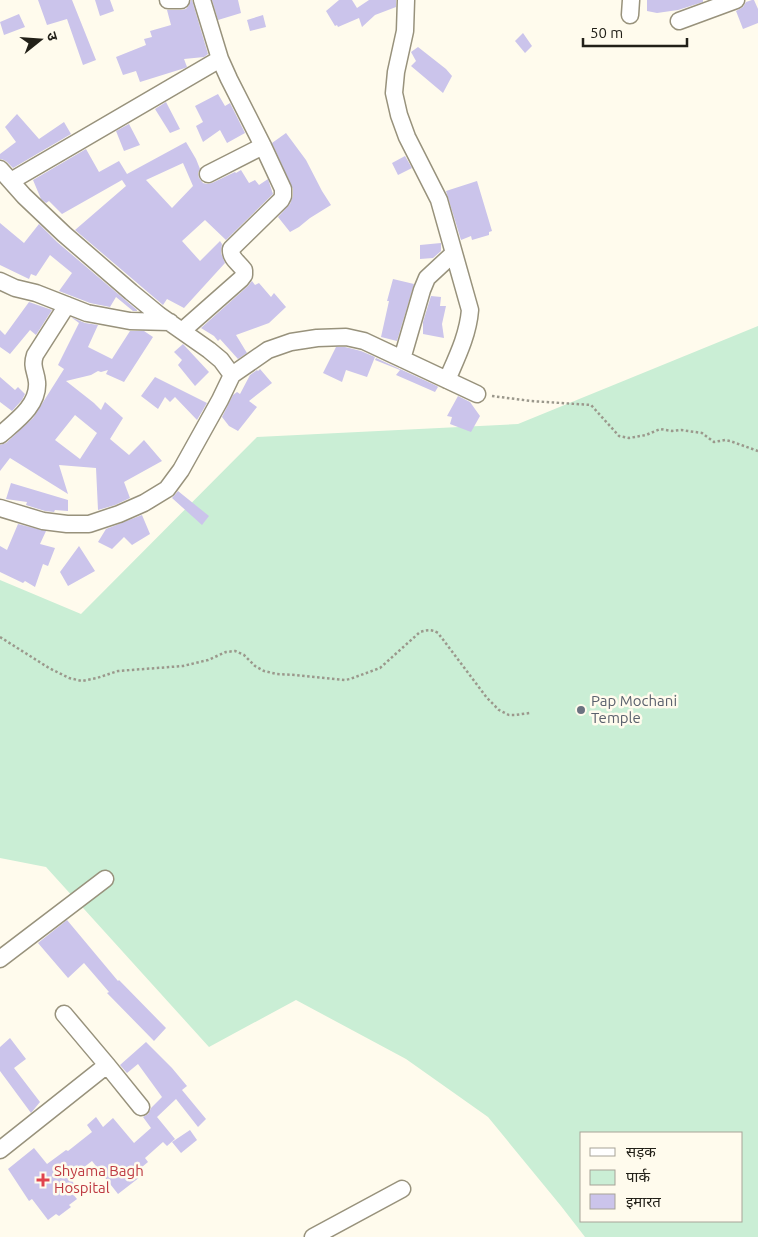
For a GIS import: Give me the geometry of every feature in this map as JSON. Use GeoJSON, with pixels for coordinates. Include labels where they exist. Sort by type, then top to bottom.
{"type":"FeatureCollection","features":[{"type":"Feature","properties":{"kind":"street"},"geometry":{"type":"LineString","coordinates":[[168,0],[182,0]]}},
{"type":"Feature","properties":{"kind":"street"},"geometry":{"type":"LineString","coordinates":[[0,281],[88,313],[176,327],[244,275],[244,270],[231,253],[232,249],[281,200],[283,189],[220,59],[202,0]]}},
{"type":"Feature","properties":{"kind":"street"},"geometry":{"type":"LineString","coordinates":[[406,0],[405,31],[396,72],[394,93],[407,137],[439,200],[470,310],[465,339],[447,380]]}},
{"type":"Feature","properties":{"kind":"street"},"geometry":{"type":"LineString","coordinates":[[679,21],[736,0]]}},
{"type":"Feature","properties":{"kind":"street"},"geometry":{"type":"LineString","coordinates":[[12,181],[220,59]]}},
{"type":"Feature","properties":{"kind":"street"},"geometry":{"type":"LineString","coordinates":[[208,174],[263,146]]}},
{"type":"Feature","properties":{"kind":"street"},"geometry":{"type":"LineString","coordinates":[[0,169],[24,196],[64,234],[131,292],[176,327],[210,350],[221,360],[232,375]]}},
{"type":"Feature","properties":{"kind":"street"},"geometry":{"type":"LineString","coordinates":[[402,359],[427,278],[454,253]]}},
{"type":"Feature","properties":{"kind":"street"},"geometry":{"type":"LineString","coordinates":[[0,435],[25,412],[33,400],[37,388],[37,380],[33,369],[35,355],[67,305]]}},
{"type":"Feature","properties":{"kind":"street"},"geometry":{"type":"LineString","coordinates":[[0,508],[43,521],[89,524],[144,503],[167,489],[181,470],[232,375],[268,350],[290,342],[317,338],[346,338],[364,341],[477,394]]}},
{"type":"Feature","properties":{"kind":"street"},"geometry":{"type":"LineString","coordinates":[[0,959],[106,879]]}},
{"type":"Feature","properties":{"kind":"street"},"geometry":{"type":"LineString","coordinates":[[64,1014],[141,1107]]}},
{"type":"Feature","properties":{"kind":"street"},"geometry":{"type":"LineString","coordinates":[[0,1150],[107,1065]]}},
{"type":"Feature","properties":{"kind":"street"},"geometry":{"type":"LineString","coordinates":[[314,1237],[402,1189]]}},
{"type":"Feature","properties":{"kind":"path"},"geometry":{"type":"LineString","coordinates":[[477,394],[531,401],[591,405],[619,436],[629,438],[646,435],[660,429],[681,430],[702,433],[714,442],[730,440],[758,451]]}},
{"type":"Feature","properties":{"kind":"path"},"geometry":{"type":"LineString","coordinates":[[0,636],[68,678],[82,681],[118,671],[183,666],[234,651],[244,655],[264,671],[277,674],[345,680],[380,668],[420,632],[432,630],[438,633],[487,698],[499,710],[509,715],[530,713]]}},
{"type":"Feature","properties":{"kind":"green space"},"geometry":{"type":"Polygon","coordinates":[[[758,326],[758,1237],[585,1237],[488,1117],[406,1059],[296,1000],[209,1047],[46,867],[0,858],[0,580],[81,614],[257,437],[518,424],[758,326]]]}},
{"type":"Feature","properties":{"kind":"building"},"geometry":{"type":"Polygon","coordinates":[[[38,0],[72,0],[96,60],[83,65],[67,19],[47,25],[38,0]]]}},
{"type":"Feature","properties":{"kind":"building"},"geometry":{"type":"Polygon","coordinates":[[[95,0],[110,0],[114,11],[100,16],[95,0]]]}},
{"type":"Feature","properties":{"kind":"building"},"geometry":{"type":"Polygon","coordinates":[[[191,0],[208,54],[204,57],[184,59],[187,67],[140,82],[136,71],[123,75],[116,57],[146,45],[144,39],[152,37],[150,31],[171,25],[167,10],[186,9],[191,0]]]}},
{"type":"Feature","properties":{"kind":"building"},"geometry":{"type":"Polygon","coordinates":[[[212,0],[238,0],[241,13],[218,20],[212,0]]]}},
{"type":"Feature","properties":{"kind":"building"},"geometry":{"type":"Polygon","coordinates":[[[339,0],[352,0],[357,8],[369,0],[396,0],[396,7],[375,15],[362,27],[359,18],[338,27],[337,25],[335,26],[326,11],[339,0]]]}},
{"type":"Feature","properties":{"kind":"building"},"geometry":{"type":"Polygon","coordinates":[[[647,0],[703,0],[703,2],[678,10],[657,13],[647,11],[647,0]]]}},
{"type":"Feature","properties":{"kind":"building"},"geometry":{"type":"Polygon","coordinates":[[[754,0],[758,9],[758,23],[743,29],[736,11],[743,7],[746,2],[754,0]]]}},
{"type":"Feature","properties":{"kind":"building"},"geometry":{"type":"Polygon","coordinates":[[[19,14],[25,27],[4,35],[0,22],[19,14]]]}},
{"type":"Feature","properties":{"kind":"building"},"geometry":{"type":"Polygon","coordinates":[[[263,15],[266,27],[250,31],[247,20],[263,15]]]}},
{"type":"Feature","properties":{"kind":"building"},"geometry":{"type":"Polygon","coordinates":[[[523,33],[532,46],[525,53],[515,41],[523,33]]]}},
{"type":"Feature","properties":{"kind":"building"},"geometry":{"type":"Polygon","coordinates":[[[418,47],[452,76],[443,93],[411,66],[416,61],[411,52],[418,47]]]}},
{"type":"Feature","properties":{"kind":"building"},"geometry":{"type":"Polygon","coordinates":[[[218,94],[225,106],[230,103],[245,133],[227,143],[220,130],[203,142],[196,126],[203,122],[195,106],[218,94]]]}},
{"type":"Feature","properties":{"kind":"building"},"geometry":{"type":"Polygon","coordinates":[[[166,102],[180,129],[170,133],[155,109],[166,102]]]}},
{"type":"Feature","properties":{"kind":"building"},"geometry":{"type":"Polygon","coordinates":[[[17,114],[39,139],[64,122],[71,134],[13,168],[7,162],[0,159],[0,154],[16,142],[5,127],[17,114]]]}},
{"type":"Feature","properties":{"kind":"building"},"geometry":{"type":"Polygon","coordinates":[[[129,124],[140,145],[124,151],[116,131],[129,124]]]}},
{"type":"Feature","properties":{"kind":"building"},"geometry":{"type":"Polygon","coordinates":[[[286,133],[306,160],[331,205],[290,232],[278,217],[290,204],[293,189],[272,143],[286,133]]]}},
{"type":"Feature","properties":{"kind":"building"},"geometry":{"type":"Polygon","coordinates":[[[186,142],[196,159],[200,169],[198,173],[199,178],[203,183],[212,183],[241,170],[249,183],[255,180],[259,185],[268,179],[273,194],[226,240],[205,220],[182,241],[200,261],[220,241],[222,244],[221,253],[225,263],[184,308],[167,299],[163,305],[75,230],[126,186],[122,180],[62,214],[49,201],[46,203],[41,199],[33,180],[86,149],[99,172],[119,161],[127,174],[186,142]],[[183,163],[146,180],[172,208],[193,186],[183,163]]]}},
{"type":"Feature","properties":{"kind":"building"},"geometry":{"type":"Polygon","coordinates":[[[405,156],[412,168],[398,175],[392,163],[405,156]]]}},
{"type":"Feature","properties":{"kind":"building"},"geometry":{"type":"Polygon","coordinates":[[[477,181],[492,231],[489,232],[489,235],[472,240],[471,236],[461,240],[446,191],[477,181]]]}},
{"type":"Feature","properties":{"kind":"building"},"geometry":{"type":"Polygon","coordinates":[[[0,223],[24,243],[39,224],[57,242],[137,311],[133,311],[116,297],[110,307],[90,303],[59,291],[72,273],[50,255],[36,276],[31,274],[29,279],[0,265],[0,223]]]}},
{"type":"Feature","properties":{"kind":"building"},"geometry":{"type":"Polygon","coordinates":[[[441,243],[441,251],[433,258],[420,259],[420,245],[441,243]]]}},
{"type":"Feature","properties":{"kind":"building"},"geometry":{"type":"Polygon","coordinates":[[[393,279],[414,284],[397,341],[381,337],[393,279]]]}},
{"type":"Feature","properties":{"kind":"building"},"geometry":{"type":"Polygon","coordinates":[[[252,281],[255,285],[259,283],[271,297],[274,293],[286,307],[269,323],[236,335],[247,353],[238,359],[220,339],[218,341],[214,336],[201,328],[252,281]]]}},
{"type":"Feature","properties":{"kind":"building"},"geometry":{"type":"Polygon","coordinates":[[[431,296],[441,297],[440,306],[446,306],[442,324],[444,338],[423,334],[423,322],[431,296]]]}},
{"type":"Feature","properties":{"kind":"building"},"geometry":{"type":"Polygon","coordinates":[[[29,302],[52,310],[36,335],[30,330],[10,354],[0,347],[0,330],[5,335],[29,302]]]}},
{"type":"Feature","properties":{"kind":"building"},"geometry":{"type":"Polygon","coordinates":[[[71,317],[85,323],[98,325],[88,347],[112,359],[130,331],[144,331],[153,337],[124,382],[106,374],[108,370],[98,371],[91,375],[66,381],[101,410],[105,402],[123,418],[110,439],[129,455],[144,440],[162,461],[124,482],[130,498],[98,510],[96,468],[59,465],[68,494],[10,458],[0,471],[0,445],[6,443],[33,418],[64,369],[58,365],[79,323],[71,317]],[[75,415],[55,440],[80,459],[97,433],[75,415]]]}},
{"type":"Feature","properties":{"kind":"building"},"geometry":{"type":"Polygon","coordinates":[[[183,344],[209,372],[195,386],[178,365],[182,360],[174,352],[183,344]]]}},
{"type":"Feature","properties":{"kind":"building"},"geometry":{"type":"Polygon","coordinates":[[[336,347],[361,351],[375,357],[367,377],[346,370],[342,382],[323,373],[336,347]]]}},
{"type":"Feature","properties":{"kind":"building"},"geometry":{"type":"Polygon","coordinates":[[[376,358],[438,387],[435,392],[396,375],[400,370],[375,360],[376,358]]]}},
{"type":"Feature","properties":{"kind":"building"},"geometry":{"type":"Polygon","coordinates":[[[260,369],[272,383],[249,401],[257,407],[238,431],[229,426],[222,417],[233,395],[237,392],[240,394],[250,375],[260,369]]]}},
{"type":"Feature","properties":{"kind":"building"},"geometry":{"type":"Polygon","coordinates":[[[0,377],[15,390],[18,387],[25,394],[12,411],[0,402],[0,377]]]}},
{"type":"Feature","properties":{"kind":"building"},"geometry":{"type":"Polygon","coordinates":[[[155,377],[207,403],[197,420],[175,397],[170,402],[165,397],[158,409],[141,396],[155,377]]]}},
{"type":"Feature","properties":{"kind":"building"},"geometry":{"type":"Polygon","coordinates":[[[458,396],[470,402],[480,416],[471,432],[450,424],[452,417],[447,416],[458,396]]]}},
{"type":"Feature","properties":{"kind":"building"},"geometry":{"type":"Polygon","coordinates":[[[11,483],[68,500],[68,511],[45,511],[26,505],[27,502],[6,499],[11,483]]]}},
{"type":"Feature","properties":{"kind":"building"},"geometry":{"type":"Polygon","coordinates":[[[178,491],[209,516],[202,525],[172,498],[178,491]]]}},
{"type":"Feature","properties":{"kind":"building"},"geometry":{"type":"Polygon","coordinates":[[[142,515],[150,534],[132,545],[124,537],[112,549],[98,542],[106,529],[142,515]]]}},
{"type":"Feature","properties":{"kind":"building"},"geometry":{"type":"Polygon","coordinates":[[[18,524],[46,531],[40,544],[55,548],[48,566],[43,564],[35,587],[25,581],[23,583],[0,572],[0,546],[7,550],[18,524]]]}},
{"type":"Feature","properties":{"kind":"building"},"geometry":{"type":"Polygon","coordinates":[[[79,546],[95,571],[68,586],[60,572],[79,546]]]}},
{"type":"Feature","properties":{"kind":"building"},"geometry":{"type":"Polygon","coordinates":[[[67,920],[118,981],[166,1028],[154,1041],[107,993],[109,992],[84,963],[68,978],[38,943],[67,920]]]}},
{"type":"Feature","properties":{"kind":"building"},"geometry":{"type":"Polygon","coordinates":[[[10,1038],[26,1059],[14,1068],[40,1102],[31,1113],[0,1071],[0,1047],[10,1038]]]}},
{"type":"Feature","properties":{"kind":"building"},"geometry":{"type":"Polygon","coordinates":[[[146,1042],[187,1086],[182,1090],[206,1119],[198,1127],[176,1099],[157,1117],[175,1139],[167,1146],[163,1142],[145,1158],[148,1162],[136,1172],[140,1177],[118,1194],[92,1161],[70,1178],[77,1188],[71,1192],[77,1199],[69,1205],[71,1207],[59,1216],[56,1214],[48,1220],[32,1199],[29,1201],[8,1169],[34,1148],[47,1164],[66,1150],[68,1151],[92,1132],[87,1125],[96,1117],[103,1127],[113,1118],[134,1143],[151,1128],[143,1117],[148,1114],[162,1097],[138,1064],[127,1073],[120,1065],[146,1042]]]}},
{"type":"Feature","properties":{"kind":"building"},"geometry":{"type":"Polygon","coordinates":[[[190,1130],[197,1140],[181,1153],[172,1142],[190,1130]]]}},
{"type":"Feature","properties":{"kind":"place","name":"Pap Mochani Temple"},"geometry":{"type":"Point","coordinates":[581,710]}},
{"type":"Feature","properties":{"kind":"place","name":"Shyama Bagh Hospital"},"geometry":{"type":"Point","coordinates":[43,1180]}}]}
